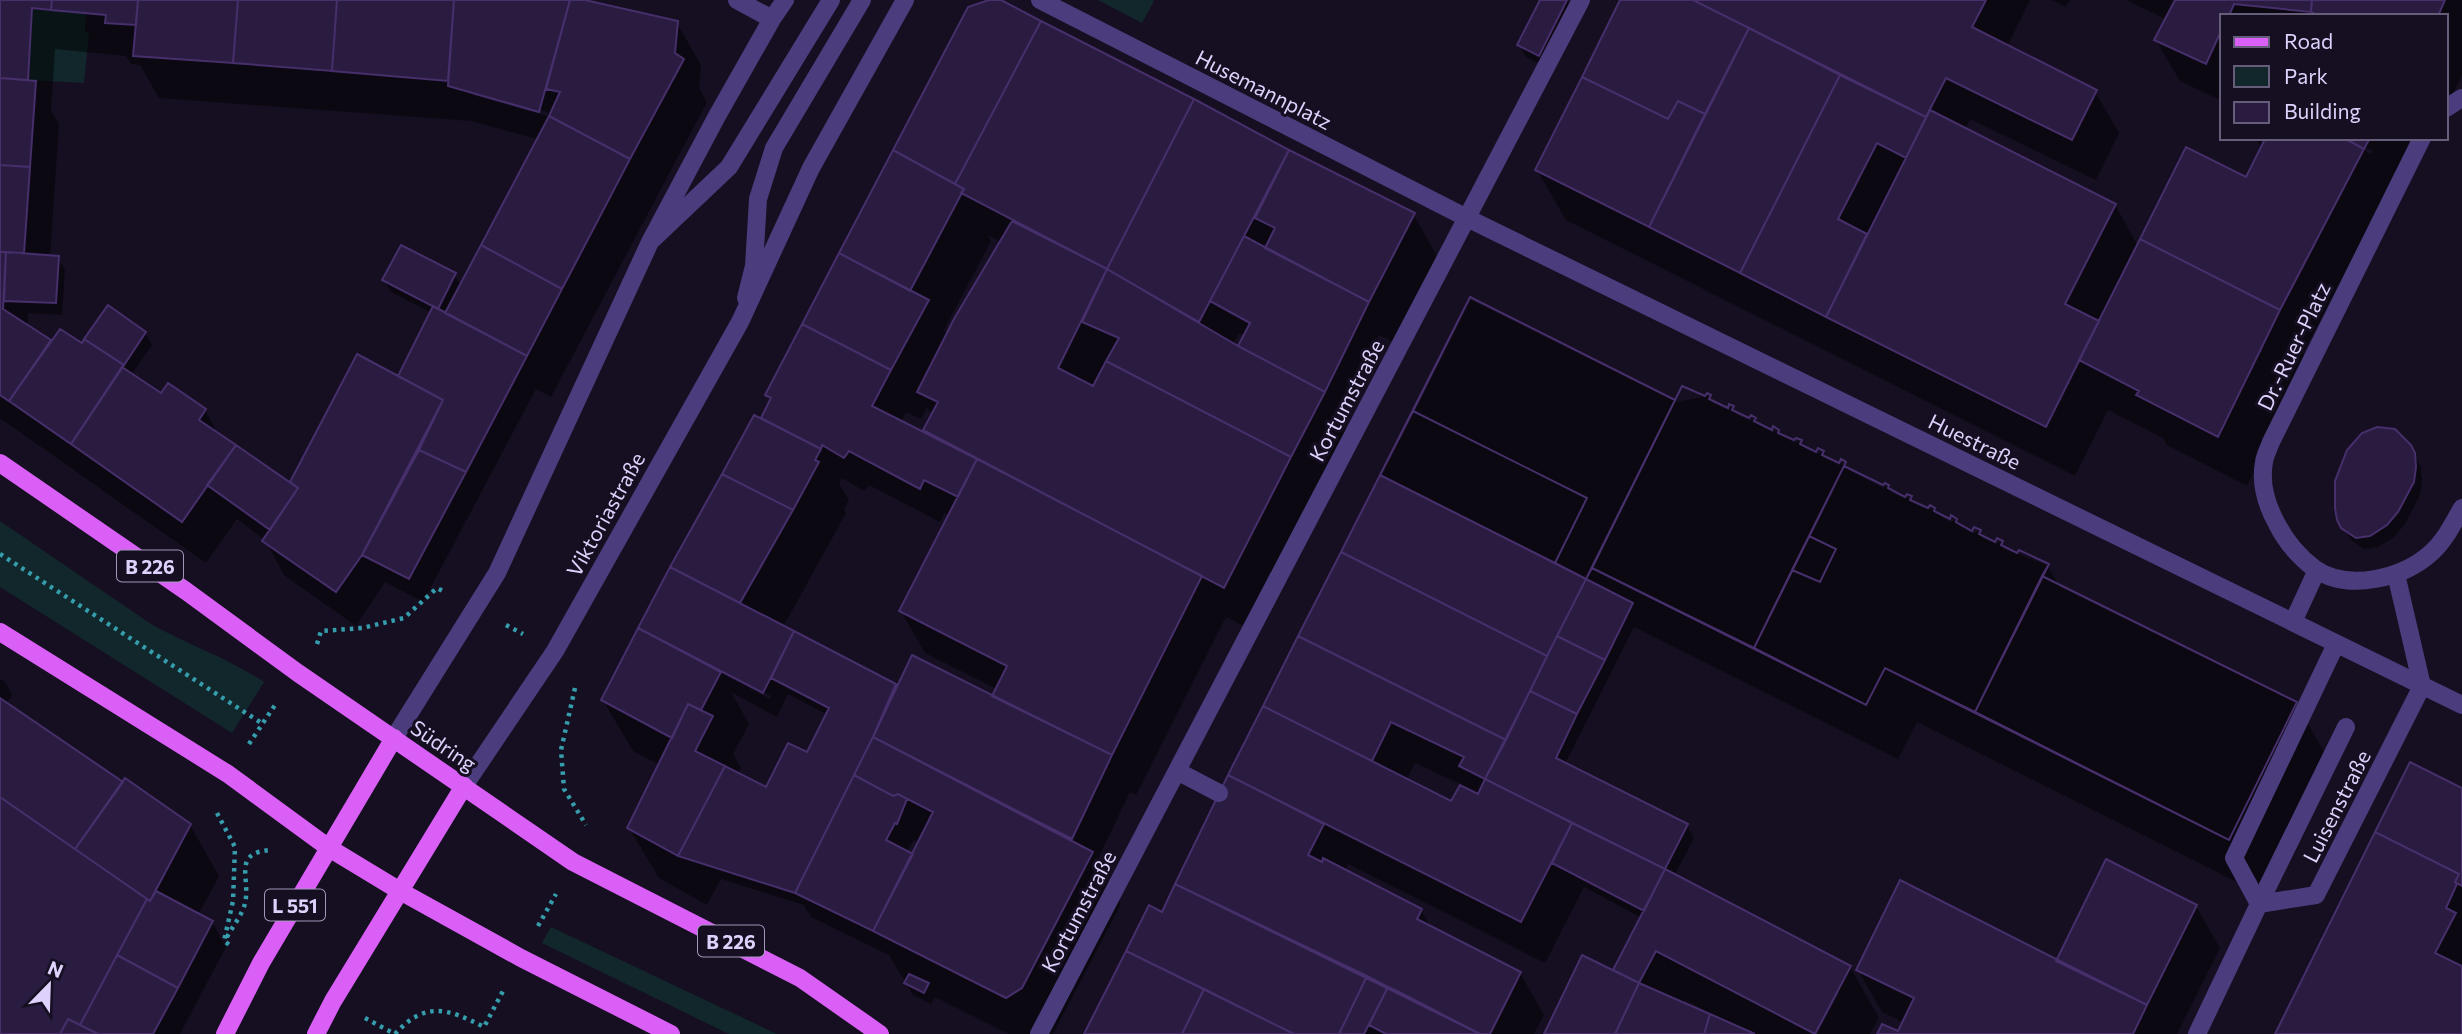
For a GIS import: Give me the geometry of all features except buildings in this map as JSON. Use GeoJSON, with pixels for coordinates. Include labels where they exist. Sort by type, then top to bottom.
{"type":"FeatureCollection","features":[{"type":"Feature","properties":{"kind":"main road","name":"Südring"},"geometry":{"type":"LineString","coordinates":[[0,463],[573,862],[800,978],[880,1034]]}},
{"type":"Feature","properties":{"kind":"main road"},"geometry":{"type":"LineString","coordinates":[[0,632],[228,774],[328,848],[521,958],[671,1034]]}},
{"type":"Feature","properties":{"kind":"main road","name":"L 551"},"geometry":{"type":"LineString","coordinates":[[225,1034],[261,962],[394,738]]}},
{"type":"Feature","properties":{"kind":"main road","name":"Viktoriastraße"},"geometry":{"type":"LineString","coordinates":[[316,1034],[333,1001],[464,786]]}},
{"type":"Feature","properties":{"kind":"street"},"geometry":{"type":"LineString","coordinates":[[737,0],[772,19]]}},
{"type":"Feature","properties":{"kind":"street"},"geometry":{"type":"LineString","coordinates":[[394,738],[497,573],[650,242],[785,0]]}},
{"type":"Feature","properties":{"kind":"street"},"geometry":{"type":"LineString","coordinates":[[650,242],[729,167],[831,0]]}},
{"type":"Feature","properties":{"kind":"street"},"geometry":{"type":"LineString","coordinates":[[740,322],[754,266],[758,199],[774,148],[862,0]]}},
{"type":"Feature","properties":{"kind":"street","name":"Viktoriastraße"},"geometry":{"type":"LineString","coordinates":[[464,786],[555,651],[740,322],[811,168],[905,0]]}},
{"type":"Feature","properties":{"kind":"street","name":"Husemannplatz"},"geometry":{"type":"LineString","coordinates":[[1041,0],[1467,218]]}},
{"type":"Feature","properties":{"kind":"street","name":"Kortumstraße"},"geometry":{"type":"LineString","coordinates":[[1039,1034],[1467,218],[1550,47],[1581,0]]}},
{"type":"Feature","properties":{"kind":"street","name":"Dr.-Ruer-Platz"},"geometry":{"type":"LineString","coordinates":[[2421,140],[2271,442],[2264,463],[2265,495],[2269,510],[2287,543],[2317,570],[2349,579],[2382,578],[2396,574],[2432,552],[2462,509]]}},
{"type":"Feature","properties":{"kind":"street","name":"Huestraße"},"geometry":{"type":"LineString","coordinates":[[1467,218],[2462,705]]}},
{"type":"Feature","properties":{"kind":"street"},"geometry":{"type":"LineString","coordinates":[[2293,622],[2317,570]]}},
{"type":"Feature","properties":{"kind":"street"},"geometry":{"type":"LineString","coordinates":[[2396,574],[2422,686]]}},
{"type":"Feature","properties":{"kind":"street"},"geometry":{"type":"LineString","coordinates":[[2259,904],[2234,858],[2336,644]]}},
{"type":"Feature","properties":{"kind":"street","name":"Luisenstraße"},"geometry":{"type":"LineString","coordinates":[[2259,904],[2316,895],[2422,686]]}},
{"type":"Feature","properties":{"kind":"street"},"geometry":{"type":"LineString","coordinates":[[2197,1034],[2346,727]]}},
{"type":"Feature","properties":{"kind":"street"},"geometry":{"type":"LineString","coordinates":[[1177,771],[1219,793]]}},
{"type":"Feature","properties":{"kind":"path"},"geometry":{"type":"LineString","coordinates":[[0,554],[263,724]]}},
{"type":"Feature","properties":{"kind":"path"},"geometry":{"type":"LineString","coordinates":[[315,648],[321,631],[362,628],[404,618],[437,588],[446,593]]}},
{"type":"Feature","properties":{"kind":"path"},"geometry":{"type":"LineString","coordinates":[[503,624],[533,639]]}},
{"type":"Feature","properties":{"kind":"path"},"geometry":{"type":"LineString","coordinates":[[578,677],[561,750],[564,789],[590,831]]}},
{"type":"Feature","properties":{"kind":"path"},"geometry":{"type":"LineString","coordinates":[[249,744],[279,698]]}},
{"type":"Feature","properties":{"kind":"path"},"geometry":{"type":"LineString","coordinates":[[207,805],[217,813],[235,846],[233,901],[224,941]]}},
{"type":"Feature","properties":{"kind":"path"},"geometry":{"type":"LineString","coordinates":[[224,941],[245,903],[245,872],[249,856],[257,851],[328,848]]}},
{"type":"Feature","properties":{"kind":"path"},"geometry":{"type":"LineString","coordinates":[[224,941],[237,949]]}},
{"type":"Feature","properties":{"kind":"path"},"geometry":{"type":"LineString","coordinates":[[364,1017],[395,1034],[419,1013],[436,1011],[458,1014],[484,1027],[500,997]]}},
{"type":"Feature","properties":{"kind":"green space"},"geometry":{"type":"Polygon","coordinates":[[[1098,0],[1152,0],[1154,1],[1142,23],[1098,0]]]}},
{"type":"Feature","properties":{"kind":"green space"},"geometry":{"type":"Polygon","coordinates":[[[32,8],[86,13],[85,32],[89,33],[84,83],[28,80],[32,8]]]}},
{"type":"Feature","properties":{"kind":"green space"},"geometry":{"type":"Polygon","coordinates":[[[0,521],[151,624],[264,682],[232,733],[0,587],[0,521]]]}},
{"type":"Feature","properties":{"kind":"green space"},"geometry":{"type":"Polygon","coordinates":[[[551,927],[777,1034],[729,1034],[542,943],[551,927]]]}}]}
